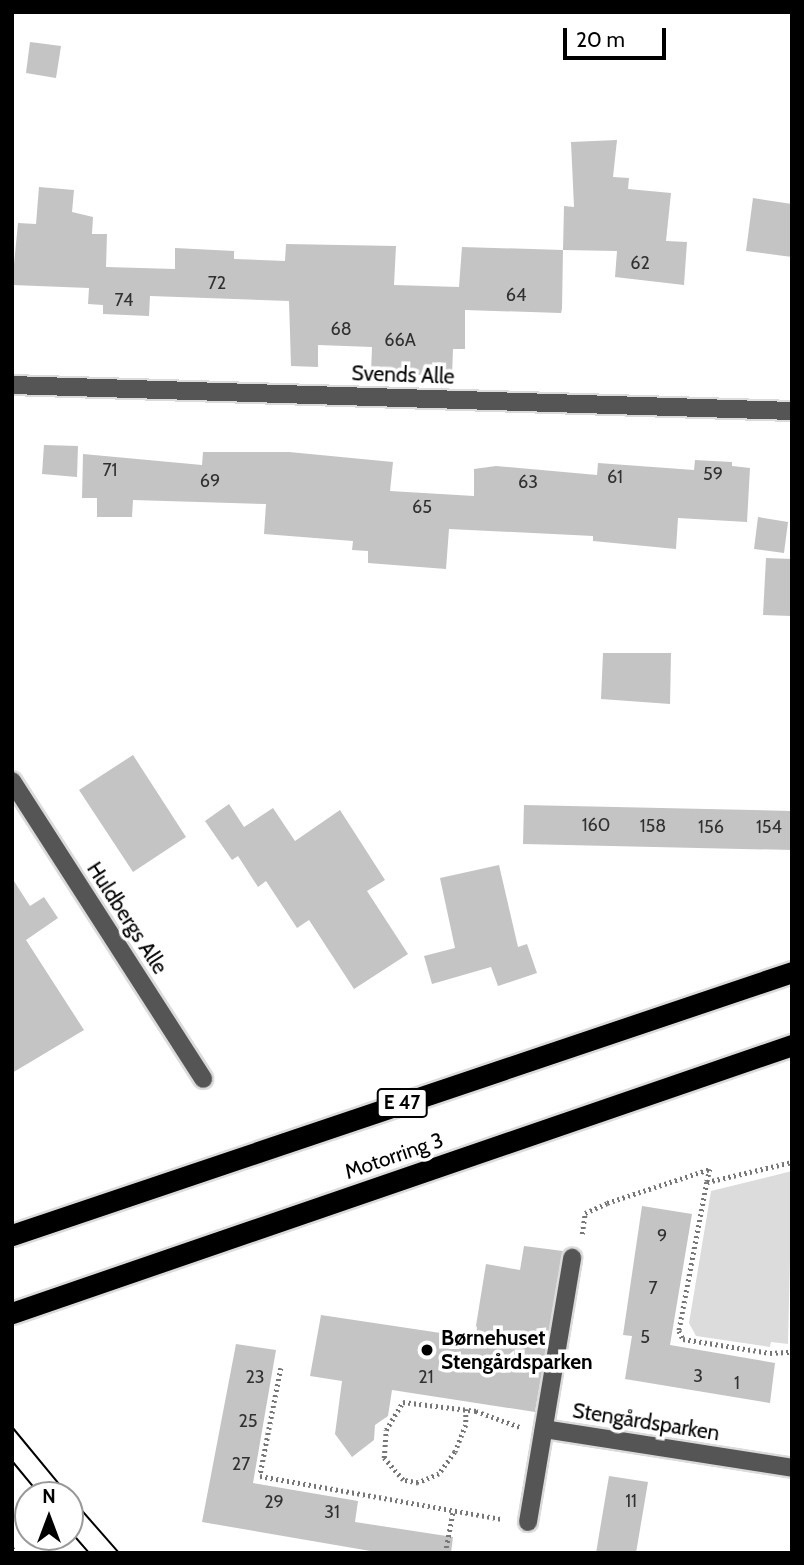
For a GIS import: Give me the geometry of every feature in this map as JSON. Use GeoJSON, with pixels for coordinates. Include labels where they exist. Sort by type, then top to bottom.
{"type":"FeatureCollection","features":[{"type":"Feature","properties":{"kind":"highway","name":"E 47"},"geometry":{"type":"LineString","coordinates":[[12,1235],[791,972]]}},
{"type":"Feature","properties":{"kind":"highway","name":"Motorring 3"},"geometry":{"type":"LineString","coordinates":[[14,1312],[786,1048]]}},
{"type":"Feature","properties":{"kind":"street","name":"Svends Alle"},"geometry":{"type":"LineString","coordinates":[[12,385],[792,411]]}},
{"type":"Feature","properties":{"kind":"street","name":"Huldbergs Alle"},"geometry":{"type":"LineString","coordinates":[[12,781],[203,1079]]}},
{"type":"Feature","properties":{"kind":"street"},"geometry":{"type":"LineString","coordinates":[[544,1429],[572,1258]]}},
{"type":"Feature","properties":{"kind":"street","name":"Stengårdsparken"},"geometry":{"type":"LineString","coordinates":[[528,1522],[544,1429],[792,1468]]}},
{"type":"Feature","properties":{"kind":"path"},"geometry":{"type":"LineString","coordinates":[[707,1182],[792,1162]]}},
{"type":"Feature","properties":{"kind":"path"},"geometry":{"type":"LineString","coordinates":[[572,1258],[585,1213],[710,1168],[679,1331],[683,1339],[769,1353],[792,1352]]}},
{"type":"Feature","properties":{"kind":"path"},"geometry":{"type":"LineString","coordinates":[[281,1368],[260,1476],[528,1522]]}},
{"type":"Feature","properties":{"kind":"path"},"geometry":{"type":"LineString","coordinates":[[466,1409],[466,1425],[455,1452],[439,1474],[418,1483],[404,1480],[384,1458],[386,1430],[402,1402],[466,1409],[530,1430],[544,1429]]}},
{"type":"Feature","properties":{"kind":"path"},"geometry":{"type":"LineString","coordinates":[[445,1553],[453,1511]]}},
{"type":"Feature","properties":{"kind":"path"},"geometry":{"type":"LineString","coordinates":[[12,1548],[17,1553]]}},
{"type":"Feature","properties":{"kind":"shaded area"},"geometry":{"type":"Polygon","coordinates":[[[792,1171],[788,1344],[771,1342],[770,1347],[696,1336],[689,1323],[711,1191],[792,1171]]]}},
{"type":"Feature","properties":{"kind":"building"},"geometry":{"type":"Polygon","coordinates":[[[30,42],[61,46],[56,78],[26,73],[30,42]]]}},
{"type":"Feature","properties":{"kind":"building"},"geometry":{"type":"Polygon","coordinates":[[[617,140],[613,177],[629,178],[628,189],[671,193],[666,241],[687,242],[684,285],[615,277],[617,251],[563,250],[564,206],[574,207],[571,142],[617,140]]]}},
{"type":"Feature","properties":{"kind":"building"},"geometry":{"type":"Polygon","coordinates":[[[39,187],[74,190],[72,212],[93,217],[92,234],[107,234],[106,267],[175,269],[175,248],[234,251],[234,259],[285,261],[286,244],[396,246],[394,285],[459,287],[462,247],[563,250],[562,309],[561,313],[465,310],[465,349],[453,349],[452,376],[371,373],[372,347],[318,345],[318,367],[291,366],[289,301],[150,296],[149,316],[103,314],[103,305],[88,304],[89,288],[12,285],[18,223],[36,224],[39,187]]]}},
{"type":"Feature","properties":{"kind":"building"},"geometry":{"type":"Polygon","coordinates":[[[753,198],[792,204],[792,257],[746,251],[753,198]]]}},
{"type":"Feature","properties":{"kind":"building"},"geometry":{"type":"Polygon","coordinates":[[[44,445],[78,446],[77,477],[42,474],[44,445]]]}},
{"type":"Feature","properties":{"kind":"building"},"geometry":{"type":"Polygon","coordinates":[[[203,452],[289,452],[393,462],[390,491],[474,496],[474,469],[496,466],[597,475],[598,463],[694,470],[695,460],[732,462],[732,466],[750,468],[747,522],[678,518],[676,549],[593,541],[593,536],[449,529],[446,569],[368,563],[368,551],[352,550],[353,541],[264,534],[266,504],[133,500],[132,517],[97,517],[97,498],[82,498],[83,454],[202,465],[203,452]]]}},
{"type":"Feature","properties":{"kind":"building"},"geometry":{"type":"Polygon","coordinates":[[[758,517],[788,522],[784,553],[754,549],[758,517]]]}},
{"type":"Feature","properties":{"kind":"building"},"geometry":{"type":"Polygon","coordinates":[[[766,558],[792,559],[792,616],[763,615],[766,558]]]}},
{"type":"Feature","properties":{"kind":"building"},"geometry":{"type":"Polygon","coordinates":[[[603,653],[671,653],[670,704],[601,699],[603,653]]]}},
{"type":"Feature","properties":{"kind":"building"},"geometry":{"type":"Polygon","coordinates":[[[133,755],[186,837],[133,872],[79,790],[133,755]]]}},
{"type":"Feature","properties":{"kind":"building"},"geometry":{"type":"Polygon","coordinates":[[[229,804],[244,827],[273,808],[295,841],[340,810],[385,880],[367,891],[408,954],[354,989],[309,920],[297,928],[266,881],[258,887],[238,856],[232,860],[205,821],[229,804]]]}},
{"type":"Feature","properties":{"kind":"building"},"geometry":{"type":"Polygon","coordinates":[[[524,805],[792,811],[792,850],[523,844],[524,805]]]}},
{"type":"Feature","properties":{"kind":"building"},"geometry":{"type":"Polygon","coordinates":[[[499,865],[518,947],[527,944],[537,973],[498,986],[491,967],[432,984],[424,956],[455,948],[440,878],[499,865]]]}},
{"type":"Feature","properties":{"kind":"building"},"geometry":{"type":"Polygon","coordinates":[[[12,878],[30,906],[44,897],[58,918],[26,940],[84,1030],[12,1073],[12,878]]]}},
{"type":"Feature","properties":{"kind":"building"},"geometry":{"type":"Polygon","coordinates":[[[642,1206],[692,1214],[670,1345],[775,1363],[770,1403],[625,1379],[632,1336],[623,1335],[642,1206]]]}},
{"type":"Feature","properties":{"kind":"building"},"geometry":{"type":"Polygon","coordinates":[[[524,1246],[563,1251],[535,1412],[392,1390],[388,1416],[375,1425],[374,1440],[352,1457],[335,1434],[342,1381],[310,1376],[321,1315],[474,1338],[486,1264],[520,1270],[524,1246]]]}},
{"type":"Feature","properties":{"kind":"building"},"geometry":{"type":"Polygon","coordinates":[[[236,1344],[276,1350],[253,1483],[358,1501],[355,1522],[453,1537],[451,1553],[382,1553],[202,1522],[236,1344]]]}},
{"type":"Feature","properties":{"kind":"building"},"geometry":{"type":"Polygon","coordinates":[[[609,1476],[648,1482],[636,1553],[596,1553],[609,1476]]]}},
{"type":"Feature","properties":{"kind":"tram line"},"geometry":{"type":"LineString","coordinates":[[12,1427],[56,1481]]}},
{"type":"Feature","properties":{"kind":"tram line"},"geometry":{"type":"LineString","coordinates":[[12,1461],[28,1481]]}},
{"type":"Feature","properties":{"kind":"tram line"},"geometry":{"type":"LineString","coordinates":[[84,1513],[119,1553]]}},
{"type":"Feature","properties":{"kind":"tram line"},"geometry":{"type":"LineString","coordinates":[[84,1547],[89,1553]]}},
{"type":"Feature","properties":{"kind":"place","name":"Børnehuset Stengårdsparken"},"geometry":{"type":"Point","coordinates":[427,1350]}}]}
